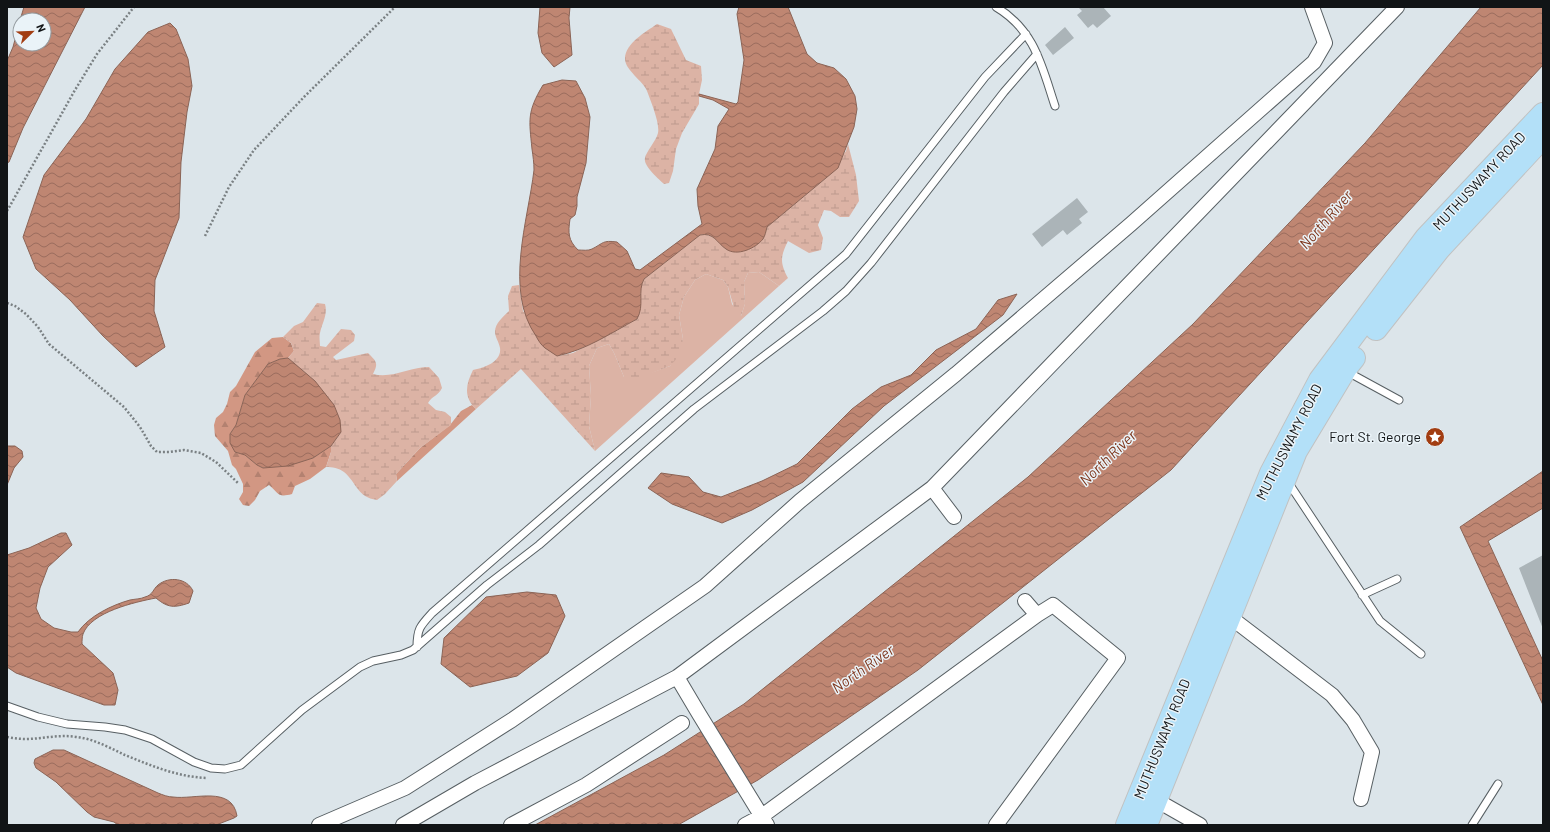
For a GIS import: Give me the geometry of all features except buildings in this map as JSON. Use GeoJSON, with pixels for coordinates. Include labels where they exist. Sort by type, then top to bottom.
{"type":"FeatureCollection","features":[{"type":"Feature","properties":{"kind":"main road","name":"MUTHUSWAMY ROAD"},"geometry":{"type":"LineString","coordinates":[[1146,825],[1296,451],[1341,364],[1426,238],[1543,114]]}},
{"type":"Feature","properties":{"kind":"main road","name":"MUTHUSWAMY ROAD"},"geometry":{"type":"LineString","coordinates":[[1127,825],[1270,473],[1320,380],[1341,364],[1439,249],[1543,137]]}},
{"type":"Feature","properties":{"kind":"street"},"geometry":{"type":"LineString","coordinates":[[319,825],[406,788],[512,720],[705,586],[800,501],[956,374],[1125,230],[1314,62],[1325,43],[1312,7]]}},
{"type":"Feature","properties":{"kind":"street"},"geometry":{"type":"LineString","coordinates":[[403,825],[475,783],[677,677],[932,488],[1397,7]]}},
{"type":"Feature","properties":{"kind":"street"},"geometry":{"type":"LineString","coordinates":[[932,488],[954,518]]}},
{"type":"Feature","properties":{"kind":"street"},"geometry":{"type":"LineString","coordinates":[[1025,601],[1037,615]]}},
{"type":"Feature","properties":{"kind":"street"},"geometry":{"type":"LineString","coordinates":[[745,825],[765,821],[1037,615],[1053,605],[1118,658],[996,825]]}},
{"type":"Feature","properties":{"kind":"street"},"geometry":{"type":"LineString","coordinates":[[1230,617],[1332,695],[1352,720],[1372,752],[1361,799]]}},
{"type":"Feature","properties":{"kind":"street"},"geometry":{"type":"LineString","coordinates":[[677,677],[698,714],[765,821]]}},
{"type":"Feature","properties":{"kind":"street"},"geometry":{"type":"LineString","coordinates":[[511,825],[586,785],[682,723]]}},
{"type":"Feature","properties":{"kind":"street"},"geometry":{"type":"LineString","coordinates":[[1156,800],[1200,825]]}},
{"type":"Feature","properties":{"kind":"lane"},"geometry":{"type":"LineString","coordinates":[[996,7],[1018,23],[1026,34],[1037,54],[1055,106]]}},
{"type":"Feature","properties":{"kind":"lane"},"geometry":{"type":"LineString","coordinates":[[417,647],[417,636],[420,626],[432,613],[807,290],[846,254],[985,77],[1026,34]]}},
{"type":"Feature","properties":{"kind":"lane"},"geometry":{"type":"LineString","coordinates":[[7,706],[38,717],[67,724],[125,730],[152,738],[194,762],[211,768],[226,769],[241,765],[302,710],[360,667],[373,661],[401,655],[417,647],[487,585],[539,545],[694,409],[823,311],[846,291],[871,263],[1004,92],[1037,54]]}},
{"type":"Feature","properties":{"kind":"lane"},"geometry":{"type":"LineString","coordinates":[[1341,364],[1355,376],[1399,400]]}},
{"type":"Feature","properties":{"kind":"lane"},"geometry":{"type":"LineString","coordinates":[[1286,479],[1380,621],[1421,654]]}},
{"type":"Feature","properties":{"kind":"lane"},"geometry":{"type":"LineString","coordinates":[[1362,594],[1397,579]]}},
{"type":"Feature","properties":{"kind":"lane"},"geometry":{"type":"LineString","coordinates":[[1472,825],[1498,784]]}},
{"type":"Feature","properties":{"kind":"path"},"geometry":{"type":"LineString","coordinates":[[7,211],[97,54],[134,7]]}},
{"type":"Feature","properties":{"kind":"path"},"geometry":{"type":"LineString","coordinates":[[205,236],[229,187],[254,150],[304,96],[395,7]]}},
{"type":"Feature","properties":{"kind":"path"},"geometry":{"type":"LineString","coordinates":[[7,303],[15,306],[26,314],[49,344],[124,407],[140,427],[151,446],[157,452],[184,450],[201,453],[216,462],[238,483]]}},
{"type":"Feature","properties":{"kind":"path"},"geometry":{"type":"LineString","coordinates":[[7,737],[25,739],[55,736],[77,737],[99,743],[168,772],[194,778],[224,778],[228,774],[230,768]]}},
{"type":"Feature","properties":{"kind":"green space"},"geometry":{"type":"Polygon","coordinates":[[[657,24],[671,29],[686,60],[701,66],[702,80],[699,94],[699,104],[682,133],[676,149],[673,171],[669,183],[664,184],[646,165],[645,161],[645,158],[658,133],[658,124],[655,112],[645,87],[628,67],[625,59],[628,48],[632,43],[657,24]]]}},
{"type":"Feature","properties":{"kind":"green space"},"geometry":{"type":"Polygon","coordinates":[[[848,144],[856,175],[859,201],[849,217],[840,217],[831,211],[824,210],[818,225],[823,238],[821,250],[809,253],[788,241],[782,256],[782,264],[788,278],[779,286],[759,272],[748,273],[744,282],[745,304],[741,316],[736,315],[728,287],[723,280],[706,274],[695,280],[684,297],[679,315],[683,339],[680,355],[670,366],[631,381],[624,377],[609,344],[597,348],[589,366],[591,396],[589,426],[595,451],[521,369],[476,409],[469,400],[467,395],[467,385],[473,370],[491,364],[500,353],[495,329],[500,320],[509,311],[508,296],[512,286],[519,285],[523,311],[558,356],[573,353],[637,319],[641,298],[641,285],[644,279],[700,235],[708,235],[712,237],[726,249],[763,238],[767,227],[826,178],[846,151],[848,144]]]}},
{"type":"Feature","properties":{"kind":"green space"},"geometry":{"type":"Polygon","coordinates":[[[759,272],[779,286],[595,451],[589,426],[591,396],[589,366],[597,348],[609,344],[624,377],[653,372],[670,366],[683,339],[679,315],[684,297],[695,280],[706,274],[723,280],[728,287],[732,304],[741,316],[745,304],[744,282],[748,273],[759,272]]]}},
{"type":"Feature","properties":{"kind":"green space"},"geometry":{"type":"Polygon","coordinates":[[[317,303],[325,304],[326,308],[320,335],[320,346],[326,347],[341,329],[351,330],[355,335],[354,341],[333,357],[336,360],[368,353],[376,362],[376,367],[373,374],[380,375],[394,374],[429,367],[439,378],[442,388],[439,393],[428,403],[436,410],[445,412],[451,417],[451,425],[420,448],[396,474],[397,481],[377,500],[361,493],[348,476],[342,471],[335,468],[326,467],[331,452],[331,446],[341,432],[315,381],[288,358],[294,351],[291,343],[283,337],[294,326],[303,322],[317,303]]]}},
{"type":"Feature","properties":{"kind":"green space"},"geometry":{"type":"Polygon","coordinates":[[[283,337],[291,343],[294,351],[288,358],[280,359],[268,364],[245,395],[236,425],[230,434],[235,452],[245,455],[263,468],[274,466],[281,467],[313,458],[331,446],[331,452],[326,467],[310,479],[295,486],[292,494],[281,495],[269,485],[260,491],[255,500],[249,506],[243,505],[239,499],[243,492],[243,484],[236,469],[232,465],[228,451],[215,436],[214,425],[216,418],[223,412],[227,404],[230,392],[236,386],[255,352],[272,338],[283,337]]]}},
{"type":"Feature","properties":{"kind":"green space"},"geometry":{"type":"Polygon","coordinates":[[[472,405],[476,409],[397,481],[396,474],[420,448],[450,425],[461,411],[472,405]]]}},
{"type":"Feature","properties":{"kind":"water"},"geometry":{"type":"Polygon","coordinates":[[[24,7],[85,7],[23,128],[9,162],[7,163],[7,61],[12,49],[12,52],[52,52],[52,12],[22,12],[24,7]]]}},
{"type":"Feature","properties":{"kind":"water"},"geometry":{"type":"Polygon","coordinates":[[[540,7],[570,7],[569,18],[572,55],[554,67],[542,53],[538,33],[540,7]]]}},
{"type":"Feature","properties":{"kind":"water"},"geometry":{"type":"Polygon","coordinates":[[[739,7],[788,7],[807,54],[817,63],[834,68],[846,79],[855,96],[857,109],[854,127],[838,168],[767,227],[763,239],[751,248],[741,252],[730,251],[709,235],[700,235],[644,279],[641,289],[640,309],[637,319],[578,350],[557,356],[545,348],[537,338],[526,318],[521,298],[521,255],[534,170],[530,116],[538,94],[543,85],[562,80],[576,81],[585,98],[590,117],[586,163],[577,197],[575,215],[570,219],[569,232],[572,243],[578,250],[589,250],[606,242],[617,242],[627,251],[635,269],[640,270],[702,224],[698,206],[697,189],[715,149],[718,126],[729,109],[713,100],[699,96],[699,94],[736,104],[738,102],[744,60],[737,14],[739,7]]]}},
{"type":"Feature","properties":{"kind":"water","name":"North River"},"geometry":{"type":"Polygon","coordinates":[[[1481,7],[1543,7],[1543,65],[1171,470],[918,670],[758,780],[678,825],[535,825],[664,755],[744,704],[1028,477],[1193,324],[1365,143],[1481,7]]]}},
{"type":"Feature","properties":{"kind":"water"},"geometry":{"type":"Polygon","coordinates":[[[170,23],[176,29],[188,59],[192,86],[187,112],[181,162],[179,218],[155,280],[154,311],[165,347],[136,367],[103,336],[70,300],[36,269],[23,237],[44,175],[86,119],[115,69],[148,32],[170,23]]]}},
{"type":"Feature","properties":{"kind":"water"},"geometry":{"type":"Polygon","coordinates":[[[1017,294],[1003,315],[884,406],[803,482],[752,510],[722,523],[672,504],[648,488],[661,473],[689,477],[703,492],[721,497],[762,481],[797,464],[852,409],[881,387],[911,375],[936,350],[976,329],[998,300],[1017,294]]]}},
{"type":"Feature","properties":{"kind":"water"},"geometry":{"type":"Polygon","coordinates":[[[288,358],[315,381],[334,405],[340,420],[341,432],[331,446],[313,458],[288,466],[263,468],[245,455],[235,452],[230,443],[230,434],[236,425],[245,395],[268,364],[280,359],[288,358]]]}},
{"type":"Feature","properties":{"kind":"water"},"geometry":{"type":"Polygon","coordinates":[[[7,446],[15,446],[22,451],[23,457],[14,468],[7,485],[7,446]]]}},
{"type":"Feature","properties":{"kind":"water"},"geometry":{"type":"Polygon","coordinates":[[[1543,471],[1543,508],[1488,541],[1543,661],[1543,705],[1460,527],[1543,471]]]}},
{"type":"Feature","properties":{"kind":"water"},"geometry":{"type":"Polygon","coordinates":[[[61,533],[66,533],[72,545],[48,567],[40,588],[36,608],[41,619],[54,628],[78,632],[88,621],[101,612],[123,602],[148,596],[158,585],[167,580],[177,580],[187,583],[193,591],[189,603],[179,606],[171,606],[164,604],[156,598],[147,600],[115,609],[104,614],[88,626],[83,634],[82,644],[113,673],[118,690],[115,705],[104,705],[16,673],[7,667],[7,555],[29,548],[61,533]]]}},
{"type":"Feature","properties":{"kind":"water"},"geometry":{"type":"Polygon","coordinates":[[[527,592],[556,595],[565,616],[548,653],[517,676],[470,687],[441,664],[444,638],[486,597],[527,592]]]}},
{"type":"Feature","properties":{"kind":"water"},"geometry":{"type":"Polygon","coordinates":[[[53,750],[64,750],[166,796],[220,797],[228,800],[234,806],[237,816],[216,825],[118,825],[114,822],[94,817],[56,782],[36,768],[34,763],[35,759],[53,750]]]}},
{"type":"Feature","properties":{"kind":"place","name":"Fort St. George"},"geometry":{"type":"Point","coordinates":[1435,437]}}]}
